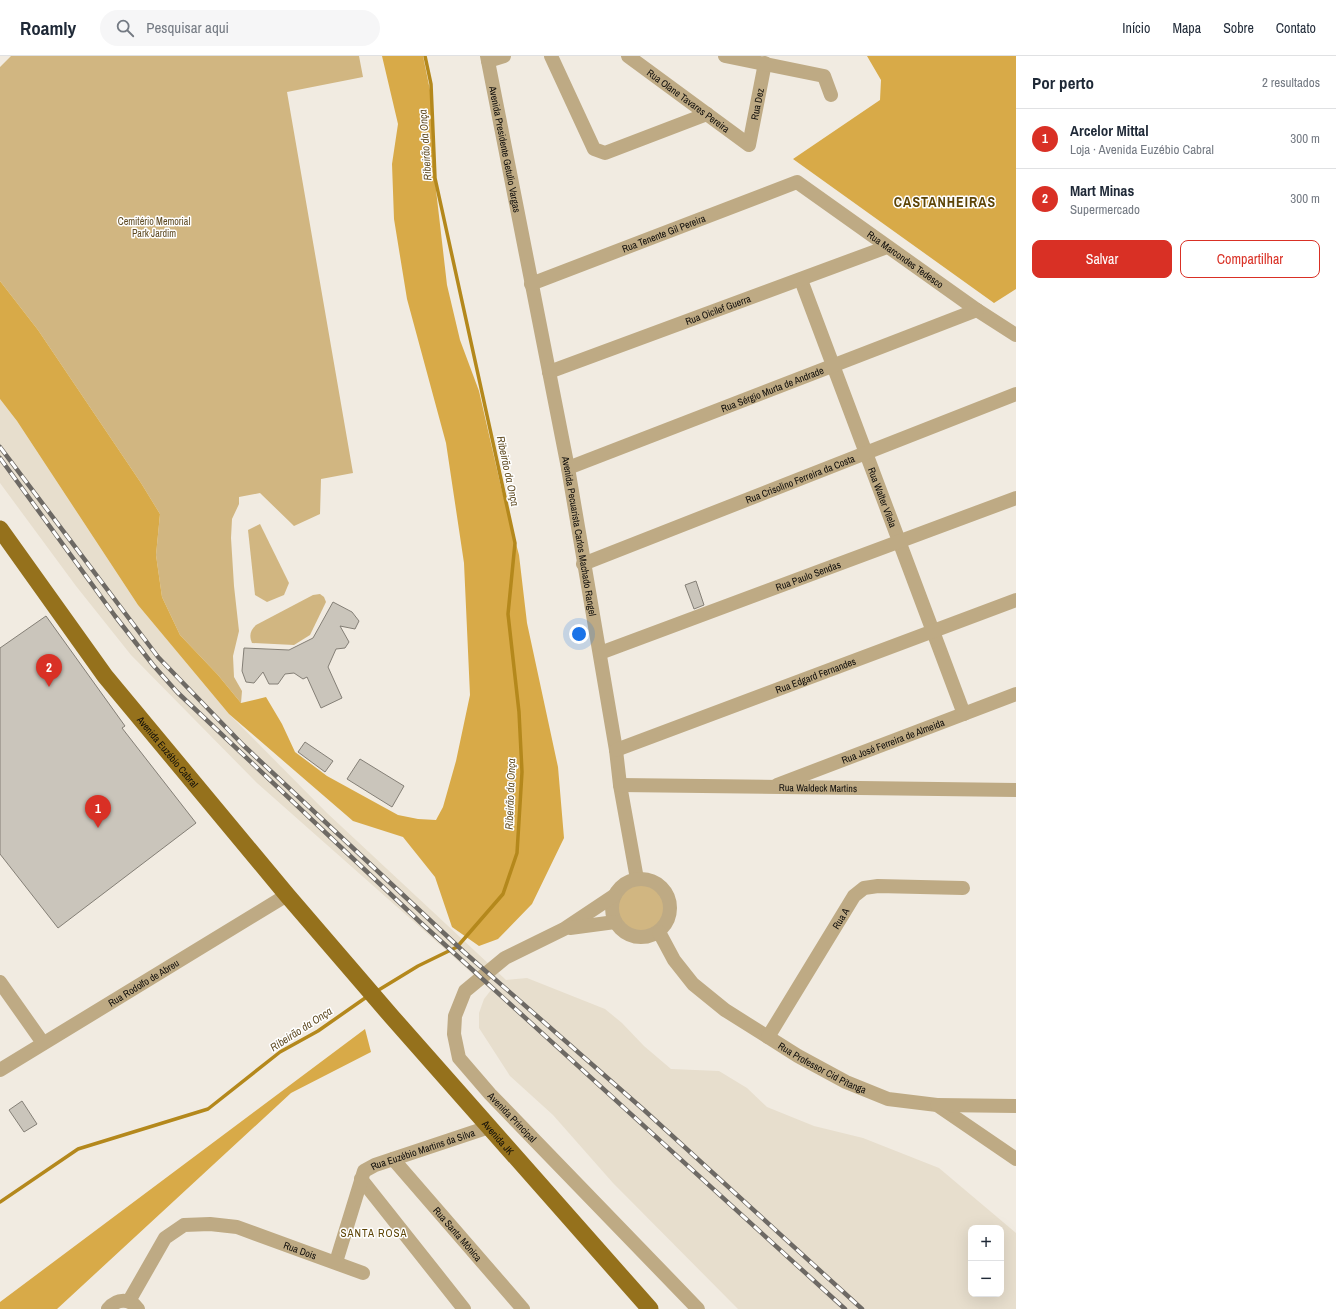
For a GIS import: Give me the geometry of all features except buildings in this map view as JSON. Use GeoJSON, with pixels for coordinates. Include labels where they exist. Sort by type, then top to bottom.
{"type":"FeatureCollection","features":[{"type":"Feature","properties":{"kind":"main road","name":"Avenida Euzébio Cabral"},"geometry":{"type":"LineString","coordinates":[[0,529],[104,676],[347,965]]}},
{"type":"Feature","properties":{"kind":"main road","name":"Avenida JK"},"geometry":{"type":"LineString","coordinates":[[347,965],[650,1309]]}},
{"type":"Feature","properties":{"kind":"street"},"geometry":{"type":"LineString","coordinates":[[488,59],[504,56]]}},
{"type":"Feature","properties":{"kind":"street"},"geometry":{"type":"LineString","coordinates":[[551,56],[594,149],[598,152],[605,153],[707,114]]}},
{"type":"Feature","properties":{"kind":"street","name":"Rua Olane Tavares Pereira"},"geometry":{"type":"LineString","coordinates":[[628,56],[750,145]]}},
{"type":"Feature","properties":{"kind":"street"},"geometry":{"type":"LineString","coordinates":[[726,56],[824,76],[831,95]]}},
{"type":"Feature","properties":{"kind":"street","name":"Avenida Presidente Getulio Vargas"},"geometry":{"type":"LineString","coordinates":[[488,59],[523,242]]}},
{"type":"Feature","properties":{"kind":"street","name":"Rua Dez"},"geometry":{"type":"LineString","coordinates":[[750,145],[765,63]]}},
{"type":"Feature","properties":{"kind":"street","name":"Rua Marcondes Tedesco"},"geometry":{"type":"LineString","coordinates":[[797,182],[977,310],[1016,335]]}},
{"type":"Feature","properties":{"kind":"street","name":"Rua Tenente Gil Pereira"},"geometry":{"type":"LineString","coordinates":[[531,284],[797,182]]}},
{"type":"Feature","properties":{"kind":"street","name":"Avenida Pecuarista Carlos Machado Rangel"},"geometry":{"type":"LineString","coordinates":[[523,242],[568,468],[583,564],[616,750],[620,785],[637,879]]}},
{"type":"Feature","properties":{"kind":"street","name":"Rua Oicilef Guerra"},"geometry":{"type":"LineString","coordinates":[[549,372],[887,247]]}},
{"type":"Feature","properties":{"kind":"street","name":"Rua Walter Vilela"},"geometry":{"type":"LineString","coordinates":[[801,280],[964,714]]}},
{"type":"Feature","properties":{"kind":"street","name":"Rua Sérgio Murta de Andrade"},"geometry":{"type":"LineString","coordinates":[[568,468],[977,310]]}},
{"type":"Feature","properties":{"kind":"street","name":"Rua Crisolino Ferreira da Costa"},"geometry":{"type":"LineString","coordinates":[[583,564],[867,454],[1016,394]]}},
{"type":"Feature","properties":{"kind":"street","name":"Rua Paulo Sendas"},"geometry":{"type":"LineString","coordinates":[[600,653],[1016,498]]}},
{"type":"Feature","properties":{"kind":"street","name":"Rua Edgard Fernandes"},"geometry":{"type":"LineString","coordinates":[[616,750],[1016,600]]}},
{"type":"Feature","properties":{"kind":"street","name":"Rua José Ferreira de Almeida"},"geometry":{"type":"LineString","coordinates":[[770,788],[1016,694]]}},
{"type":"Feature","properties":{"kind":"street","name":"Rua Waldeck Martins"},"geometry":{"type":"LineString","coordinates":[[620,785],[1016,790]]}},
{"type":"Feature","properties":{"kind":"street"},"geometry":{"type":"LineString","coordinates":[[637,879],[656,882],[663,888],[668,897],[670,916],[666,925],[659,932],[651,936],[635,937],[620,929],[615,922],[612,913],[615,894],[624,884],[637,879]]}},
{"type":"Feature","properties":{"kind":"street","name":"Rua A"},"geometry":{"type":"LineString","coordinates":[[768,1037],[854,896],[864,888],[878,886],[963,888]]}},
{"type":"Feature","properties":{"kind":"street","name":"Avenida Principal"},"geometry":{"type":"LineString","coordinates":[[615,894],[564,929],[505,958],[465,991],[455,1016],[454,1034],[459,1058],[490,1094],[698,1309]]}},
{"type":"Feature","properties":{"kind":"street","name":"Rua Rodolfo de Abreu"},"geometry":{"type":"LineString","coordinates":[[0,1070],[287,895]]}},
{"type":"Feature","properties":{"kind":"street","name":"Avenida Principal"},"geometry":{"type":"LineString","coordinates":[[564,929],[615,922]]}},
{"type":"Feature","properties":{"kind":"street","name":"Rua Professor Cid Pitanga"},"geometry":{"type":"LineString","coordinates":[[659,932],[674,960],[693,984],[725,1010],[768,1037],[846,1082],[888,1099],[937,1105],[1016,1159]]}},
{"type":"Feature","properties":{"kind":"street"},"geometry":{"type":"LineString","coordinates":[[0,982],[43,1043]]}},
{"type":"Feature","properties":{"kind":"street"},"geometry":{"type":"LineString","coordinates":[[937,1105],[1016,1106]]}},
{"type":"Feature","properties":{"kind":"street","name":"Rua Euzébio Martins da Silva"},"geometry":{"type":"LineString","coordinates":[[464,1309],[361,1179],[364,1171],[393,1159],[489,1127]]}},
{"type":"Feature","properties":{"kind":"street","name":"Rua Santa Mônica"},"geometry":{"type":"LineString","coordinates":[[393,1159],[519,1308]]}},
{"type":"Feature","properties":{"kind":"street"},"geometry":{"type":"LineString","coordinates":[[336,1262],[361,1179]]}},
{"type":"Feature","properties":{"kind":"street","name":"Rua Dois"},"geometry":{"type":"LineString","coordinates":[[134,1305],[165,1238],[184,1225],[210,1224],[237,1227],[364,1272]]}},
{"type":"Feature","properties":{"kind":"street"},"geometry":{"type":"LineString","coordinates":[[108,1309],[118,1301],[134,1305]]}},
{"type":"Feature","properties":{"kind":"shaded area"},"geometry":{"type":"Polygon","coordinates":[[[382,56],[423,56],[432,100],[436,190],[447,285],[460,340],[479,391],[501,487],[519,555],[527,623],[558,767],[564,838],[532,904],[498,939],[479,946],[452,927],[435,877],[403,837],[353,821],[229,714],[138,605],[17,421],[0,399],[0,281],[38,330],[141,483],[160,514],[156,555],[162,597],[180,635],[218,675],[241,703],[266,697],[282,724],[295,752],[327,776],[398,815],[418,819],[436,820],[443,807],[456,761],[470,695],[464,563],[446,443],[407,299],[394,219],[392,164],[398,124],[382,56]]]}},
{"type":"Feature","properties":{"kind":"shaded area"},"geometry":{"type":"Polygon","coordinates":[[[867,56],[1016,56],[1016,289],[994,303],[793,159],[880,100],[881,80],[867,56]]]}},
{"type":"Feature","properties":{"kind":"shaded area"},"geometry":{"type":"Polygon","coordinates":[[[0,399],[17,421],[138,605],[229,714],[327,813],[506,980],[527,978],[605,1009],[671,1069],[719,1071],[747,1088],[767,1107],[814,1126],[863,1138],[939,1168],[1016,1233],[1016,1309],[738,1309],[613,1183],[553,1115],[510,1076],[479,1028],[479,1013],[484,999],[491,990],[257,783],[131,655],[76,586],[0,483],[0,399]]]}},
{"type":"Feature","properties":{"kind":"shaded area"},"geometry":{"type":"Polygon","coordinates":[[[365,1029],[371,1052],[291,1093],[57,1309],[0,1309],[0,1302],[365,1029]]]}},
{"type":"Feature","properties":{"kind":"green space","name":"Cemitério Memorial Park Jardim"},"geometry":{"type":"Polygon","coordinates":[[[11,56],[359,56],[363,77],[287,92],[353,473],[321,479],[320,514],[294,526],[260,493],[239,497],[239,504],[232,519],[231,538],[239,631],[233,656],[234,677],[242,691],[241,703],[218,675],[180,635],[162,597],[156,555],[160,514],[141,483],[38,330],[0,281],[0,67],[11,56]]]}},
{"type":"Feature","properties":{"kind":"green space"},"geometry":{"type":"Polygon","coordinates":[[[260,524],[289,583],[284,595],[267,602],[255,595],[248,530],[260,524]]]}},
{"type":"Feature","properties":{"kind":"green space"},"geometry":{"type":"Polygon","coordinates":[[[320,594],[324,597],[326,602],[310,635],[294,645],[252,643],[251,633],[252,629],[256,625],[313,595],[320,594]]]}},
{"type":"Feature","properties":{"kind":"green space"},"geometry":{"type":"Polygon","coordinates":[[[636,884],[646,884],[658,891],[665,903],[665,913],[658,925],[646,932],[636,932],[628,928],[621,921],[617,913],[617,903],[621,895],[628,888],[636,884]]]}},
{"type":"Feature","properties":{"kind":"waterway","name":"Ribeirão da Onça"},"geometry":{"type":"LineString","coordinates":[[377,991],[418,966],[457,947],[503,894],[517,853],[522,772],[519,712],[508,614],[515,543],[435,178],[431,84],[425,56]]}},
{"type":"Feature","properties":{"kind":"waterway","name":"Ribeirão da Onça"},"geometry":{"type":"LineString","coordinates":[[0,1202],[78,1149],[208,1109],[280,1052],[318,1031],[368,996]]}},
{"type":"Feature","properties":{"kind":"railway"},"geometry":{"type":"LineString","coordinates":[[0,447],[158,657],[243,745],[464,952],[644,1110],[862,1309]]}},
{"type":"Feature","properties":{"kind":"railway"},"geometry":{"type":"LineString","coordinates":[[0,458],[115,616],[153,665],[177,692],[420,922],[845,1309]]}},
{"type":"Feature","properties":{"kind":"place","name":"Mart Minas"},"geometry":{"type":"Point","coordinates":[49,687]}},
{"type":"Feature","properties":{"kind":"place","name":"Arcelor Mittal"},"geometry":{"type":"Point","coordinates":[98,828]}},
{"type":"Feature","properties":{"kind":"district","name":"CASTANHEIRAS"},"geometry":{"type":"Point","coordinates":[945,202]}},
{"type":"Feature","properties":{"kind":"district","name":"SANTA ROSA"},"geometry":{"type":"Point","coordinates":[374,1233]}}]}
